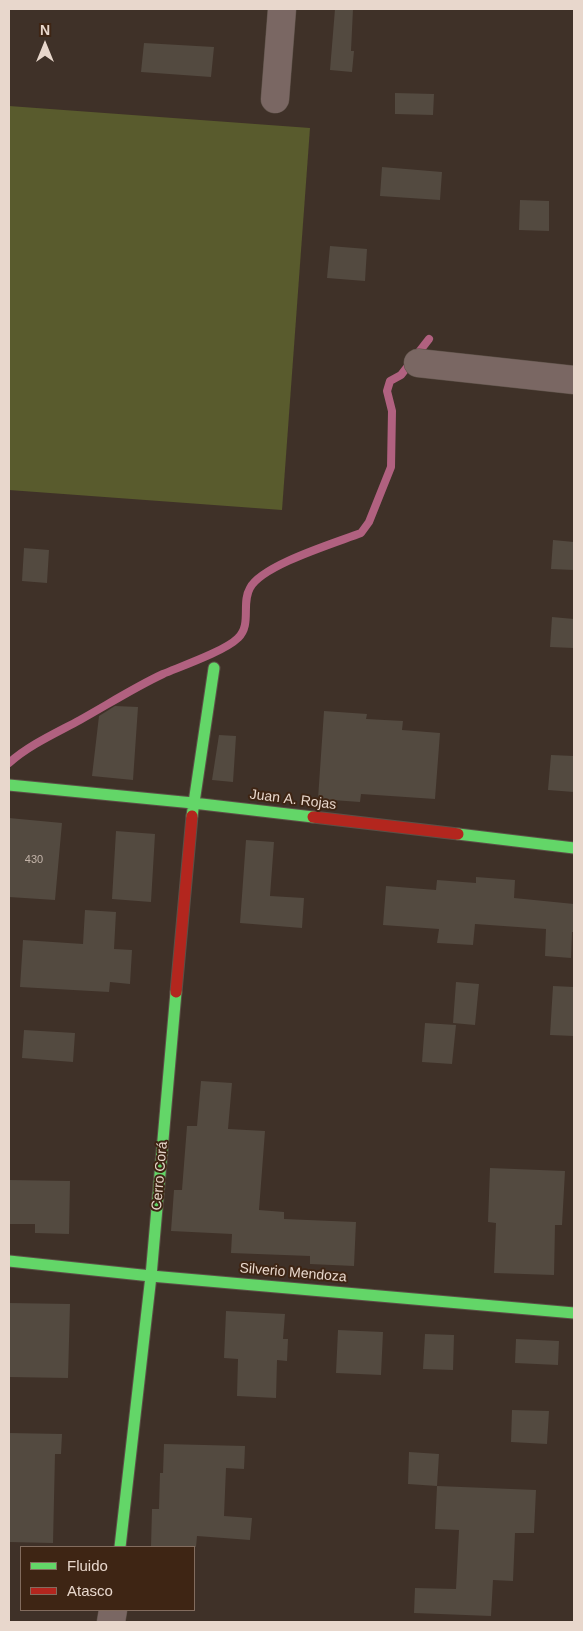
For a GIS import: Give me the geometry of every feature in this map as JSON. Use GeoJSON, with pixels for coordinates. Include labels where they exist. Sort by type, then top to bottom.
{"type":"FeatureCollection","features":[{"type":"Feature","properties":{"kind":"main road","name":"Cerro Corá"},"geometry":{"type":"LineString","coordinates":[[120,1546],[151,1276],[193,803],[214,668]]}},
{"type":"Feature","properties":{"kind":"main road","name":"Juan A. Rojas"},"geometry":{"type":"LineString","coordinates":[[9,785],[193,803],[574,848]]}},
{"type":"Feature","properties":{"kind":"main road","name":"Silverio Mendoza"},"geometry":{"type":"LineString","coordinates":[[9,1261],[151,1276],[574,1313]]}},
{"type":"Feature","properties":{"kind":"street"},"geometry":{"type":"LineString","coordinates":[[275,99],[282,9]]}},
{"type":"Feature","properties":{"kind":"street"},"geometry":{"type":"LineString","coordinates":[[418,363],[574,380]]}},
{"type":"Feature","properties":{"kind":"green space"},"geometry":{"type":"Polygon","coordinates":[[[9,106],[310,128],[282,510],[9,490],[9,106]]]}},
{"type":"Feature","properties":{"kind":"building"},"geometry":{"type":"Polygon","coordinates":[[[335,9],[353,9],[351,51],[354,51],[352,72],[330,70],[335,9]]]}},
{"type":"Feature","properties":{"kind":"building"},"geometry":{"type":"Polygon","coordinates":[[[144,43],[214,47],[211,77],[141,72],[144,43]]]}},
{"type":"Feature","properties":{"kind":"building"},"geometry":{"type":"Polygon","coordinates":[[[395,93],[434,94],[433,115],[395,114],[395,93]]]}},
{"type":"Feature","properties":{"kind":"building"},"geometry":{"type":"Polygon","coordinates":[[[382,167],[442,172],[440,200],[380,196],[382,167]]]}},
{"type":"Feature","properties":{"kind":"building"},"geometry":{"type":"Polygon","coordinates":[[[520,200],[549,201],[549,231],[519,230],[520,200]]]}},
{"type":"Feature","properties":{"kind":"building"},"geometry":{"type":"Polygon","coordinates":[[[330,246],[367,249],[365,281],[327,278],[330,246]]]}},
{"type":"Feature","properties":{"kind":"building"},"geometry":{"type":"Polygon","coordinates":[[[553,540],[574,542],[574,570],[551,569],[553,540]]]}},
{"type":"Feature","properties":{"kind":"building"},"geometry":{"type":"Polygon","coordinates":[[[24,548],[49,550],[47,583],[22,581],[24,548]]]}},
{"type":"Feature","properties":{"kind":"building"},"geometry":{"type":"Polygon","coordinates":[[[552,617],[574,619],[574,648],[550,647],[552,617]]]}},
{"type":"Feature","properties":{"kind":"building"},"geometry":{"type":"Polygon","coordinates":[[[115,706],[138,707],[133,780],[92,776],[99,716],[115,706]]]}},
{"type":"Feature","properties":{"kind":"building"},"geometry":{"type":"Polygon","coordinates":[[[324,711],[367,714],[366,719],[403,721],[402,730],[440,733],[435,799],[361,794],[360,802],[318,799],[324,711]]]}},
{"type":"Feature","properties":{"kind":"building"},"geometry":{"type":"Polygon","coordinates":[[[219,735],[236,736],[233,782],[212,780],[219,735]]]}},
{"type":"Feature","properties":{"kind":"building"},"geometry":{"type":"Polygon","coordinates":[[[551,755],[574,756],[574,792],[548,790],[551,755]]]}},
{"type":"Feature","properties":{"kind":"building"},"geometry":{"type":"Polygon","coordinates":[[[9,818],[62,823],[55,900],[9,897],[9,818]]]}},
{"type":"Feature","properties":{"kind":"building"},"geometry":{"type":"Polygon","coordinates":[[[116,831],[155,834],[151,902],[112,899],[116,831]]]}},
{"type":"Feature","properties":{"kind":"building"},"geometry":{"type":"Polygon","coordinates":[[[246,840],[274,842],[270,896],[304,898],[302,928],[240,923],[246,840]]]}},
{"type":"Feature","properties":{"kind":"building"},"geometry":{"type":"Polygon","coordinates":[[[476,877],[515,880],[514,898],[574,904],[574,932],[572,932],[571,958],[545,956],[546,929],[475,924],[473,945],[437,943],[439,929],[383,925],[386,886],[436,890],[437,880],[476,883],[476,877]]]}},
{"type":"Feature","properties":{"kind":"building"},"geometry":{"type":"Polygon","coordinates":[[[85,910],[116,912],[114,949],[132,950],[130,984],[110,982],[109,992],[20,987],[23,940],[83,944],[85,910]]]}},
{"type":"Feature","properties":{"kind":"building"},"geometry":{"type":"Polygon","coordinates":[[[456,982],[479,984],[475,1025],[453,1023],[456,982]]]}},
{"type":"Feature","properties":{"kind":"building"},"geometry":{"type":"Polygon","coordinates":[[[553,986],[574,987],[574,1036],[550,1035],[553,986]]]}},
{"type":"Feature","properties":{"kind":"building"},"geometry":{"type":"Polygon","coordinates":[[[425,1023],[456,1025],[452,1064],[422,1062],[425,1023]]]}},
{"type":"Feature","properties":{"kind":"building"},"geometry":{"type":"Polygon","coordinates":[[[24,1030],[75,1033],[73,1062],[22,1058],[24,1030]]]}},
{"type":"Feature","properties":{"kind":"building"},"geometry":{"type":"Polygon","coordinates":[[[201,1081],[232,1083],[228,1129],[265,1131],[259,1210],[284,1212],[284,1219],[356,1222],[354,1266],[310,1264],[310,1256],[231,1253],[232,1234],[171,1231],[174,1190],[182,1190],[187,1126],[197,1126],[201,1081]]]}},
{"type":"Feature","properties":{"kind":"building"},"geometry":{"type":"Polygon","coordinates":[[[490,1168],[565,1171],[562,1225],[555,1225],[554,1275],[494,1273],[496,1223],[488,1222],[490,1168]]]}},
{"type":"Feature","properties":{"kind":"building"},"geometry":{"type":"Polygon","coordinates":[[[9,1180],[70,1181],[69,1234],[35,1233],[35,1224],[9,1224],[9,1180]]]}},
{"type":"Feature","properties":{"kind":"building"},"geometry":{"type":"Polygon","coordinates":[[[9,1303],[70,1304],[68,1378],[9,1377],[9,1303]]]}},
{"type":"Feature","properties":{"kind":"building"},"geometry":{"type":"Polygon","coordinates":[[[226,1311],[285,1314],[283,1339],[288,1339],[287,1361],[277,1360],[276,1398],[237,1396],[238,1359],[224,1358],[226,1311]]]}},
{"type":"Feature","properties":{"kind":"building"},"geometry":{"type":"Polygon","coordinates":[[[338,1330],[383,1332],[381,1375],[336,1373],[338,1330]]]}},
{"type":"Feature","properties":{"kind":"building"},"geometry":{"type":"Polygon","coordinates":[[[425,1334],[454,1335],[453,1370],[423,1369],[425,1334]]]}},
{"type":"Feature","properties":{"kind":"building"},"geometry":{"type":"Polygon","coordinates":[[[516,1339],[559,1341],[558,1365],[515,1363],[516,1339]]]}},
{"type":"Feature","properties":{"kind":"building"},"geometry":{"type":"Polygon","coordinates":[[[512,1410],[549,1411],[547,1444],[511,1442],[512,1410]]]}},
{"type":"Feature","properties":{"kind":"building"},"geometry":{"type":"Polygon","coordinates":[[[9,1433],[62,1434],[61,1454],[55,1454],[53,1543],[9,1542],[9,1433]]]}},
{"type":"Feature","properties":{"kind":"building"},"geometry":{"type":"Polygon","coordinates":[[[164,1444],[245,1446],[244,1469],[226,1468],[224,1516],[252,1518],[250,1540],[197,1536],[196,1547],[151,1546],[152,1509],[159,1509],[160,1473],[163,1473],[164,1444]]]}},
{"type":"Feature","properties":{"kind":"building"},"geometry":{"type":"Polygon","coordinates":[[[409,1452],[439,1454],[437,1486],[408,1484],[409,1452]]]}},
{"type":"Feature","properties":{"kind":"building"},"geometry":{"type":"Polygon","coordinates":[[[437,1486],[536,1490],[534,1533],[515,1533],[513,1581],[493,1580],[491,1616],[414,1613],[415,1588],[456,1589],[459,1530],[435,1529],[437,1486]]]}},
{"type":"Feature","properties":{"kind":"waterway"},"geometry":{"type":"LineString","coordinates":[[9,763],[34,745],[142,685],[232,643],[238,638],[245,627],[247,594],[257,579],[284,563],[361,533],[369,522],[391,467],[392,411],[387,391],[390,381],[401,375],[429,339]]}},
{"type":"Feature","properties":{"kind":"traffic: fast"},"geometry":{"type":"LineString","coordinates":[[192,816],[214,668]]}},
{"type":"Feature","properties":{"kind":"traffic: fast"},"geometry":{"type":"LineString","coordinates":[[9,785],[313,817]]}},
{"type":"Feature","properties":{"kind":"traffic: fast"},"geometry":{"type":"LineString","coordinates":[[458,834],[574,848]]}},
{"type":"Feature","properties":{"kind":"traffic: fast"},"geometry":{"type":"LineString","coordinates":[[120,1546],[151,1276],[176,992]]}},
{"type":"Feature","properties":{"kind":"traffic: fast"},"geometry":{"type":"LineString","coordinates":[[9,1261],[151,1276],[574,1313]]}},
{"type":"Feature","properties":{"kind":"traffic: jam"},"geometry":{"type":"LineString","coordinates":[[176,992],[192,816]]}},
{"type":"Feature","properties":{"kind":"traffic: jam"},"geometry":{"type":"LineString","coordinates":[[313,817],[458,834]]}}]}
